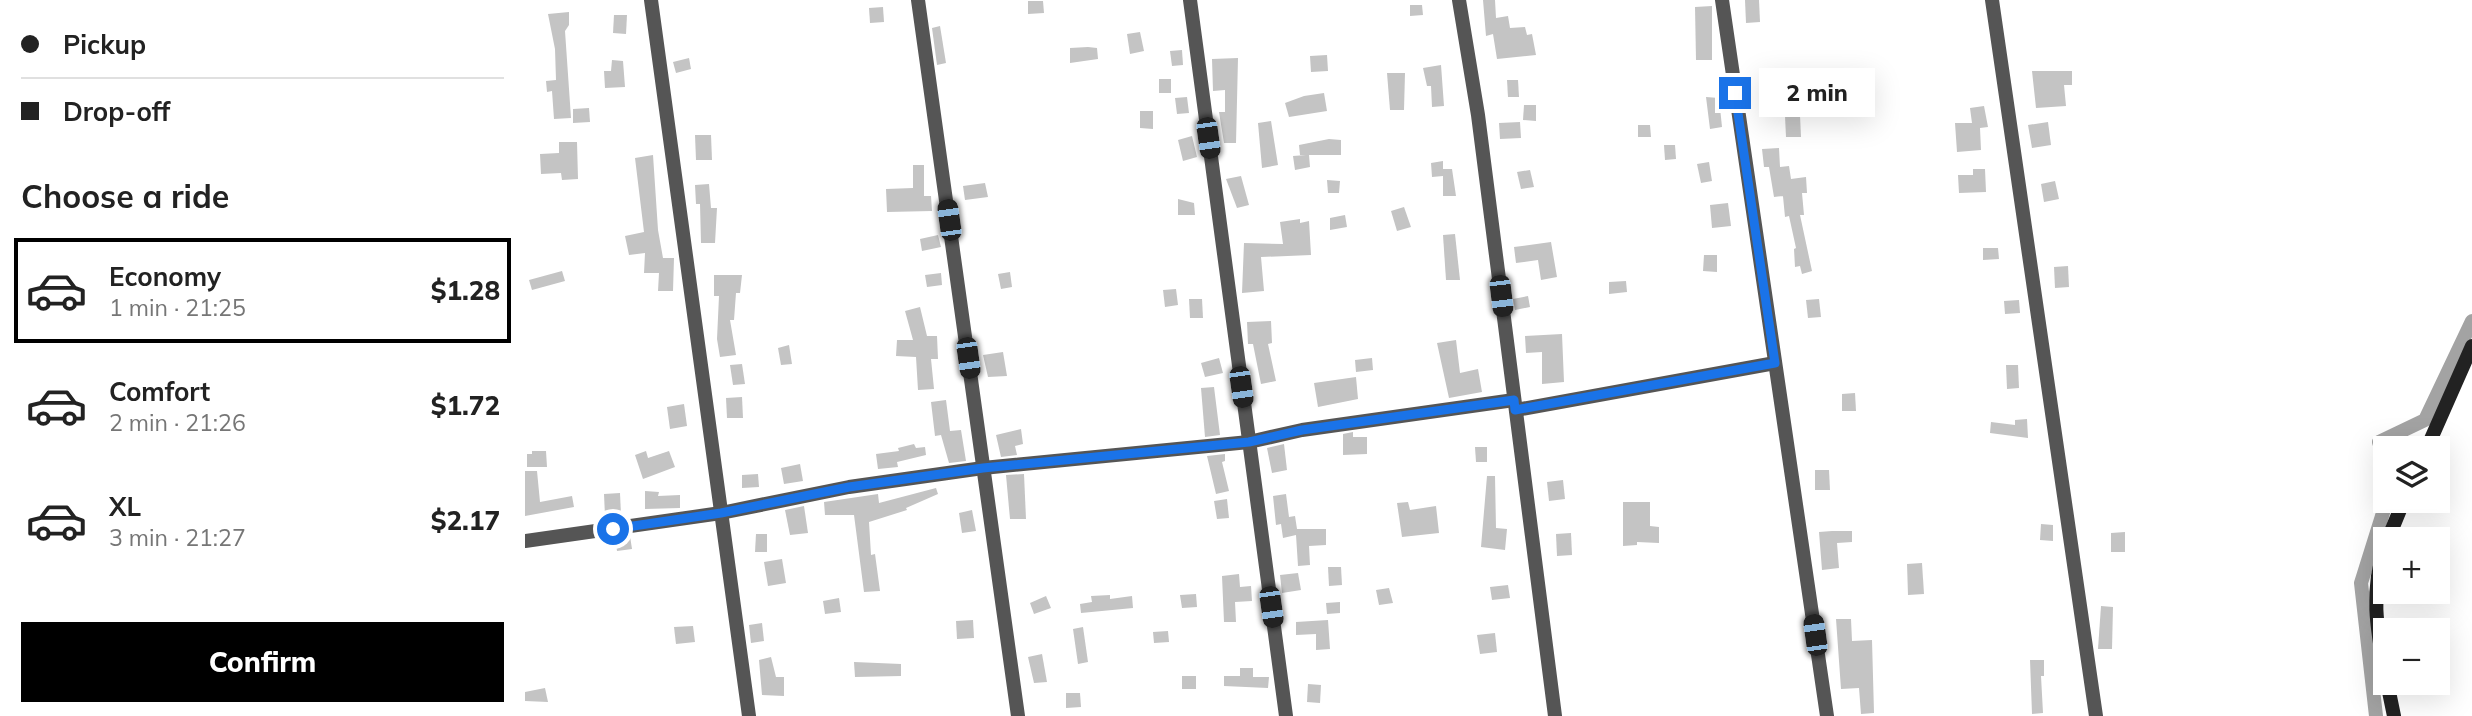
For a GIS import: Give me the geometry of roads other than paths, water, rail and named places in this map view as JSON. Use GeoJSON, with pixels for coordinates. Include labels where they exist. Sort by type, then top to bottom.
{"type":"FeatureCollection","features":[{"type":"Feature","properties":{"kind":"street"},"geometry":{"type":"LineString","coordinates":[[651,0],[749,716]]}},
{"type":"Feature","properties":{"kind":"street"},"geometry":{"type":"LineString","coordinates":[[918,0],[1018,716]]}},
{"type":"Feature","properties":{"kind":"street"},"geometry":{"type":"LineString","coordinates":[[1190,0],[1286,716]]}},
{"type":"Feature","properties":{"kind":"street"},"geometry":{"type":"LineString","coordinates":[[1459,0],[1478,115],[1555,716]]}},
{"type":"Feature","properties":{"kind":"street"},"geometry":{"type":"LineString","coordinates":[[1722,0],[1827,716]]}},
{"type":"Feature","properties":{"kind":"street"},"geometry":{"type":"LineString","coordinates":[[1992,0],[2096,716]]}},
{"type":"Feature","properties":{"kind":"street"},"geometry":{"type":"LineString","coordinates":[[2432,436],[2472,346]]}},
{"type":"Feature","properties":{"kind":"street"},"geometry":{"type":"LineString","coordinates":[[525,541],[721,513],[849,487],[983,468],[1249,442],[1302,430],[1515,405],[1775,363]]}},
{"type":"Feature","properties":{"kind":"street"},"geometry":{"type":"LineString","coordinates":[[2389,695],[2393,716]]}},
{"type":"Feature","properties":{"kind":"waterway"},"geometry":{"type":"LineString","coordinates":[[2392,436],[2425,420],[2472,321]]}},
{"type":"Feature","properties":{"kind":"waterway"},"geometry":{"type":"LineString","coordinates":[[2376,716],[2361,583],[2383,513]]}}]}
